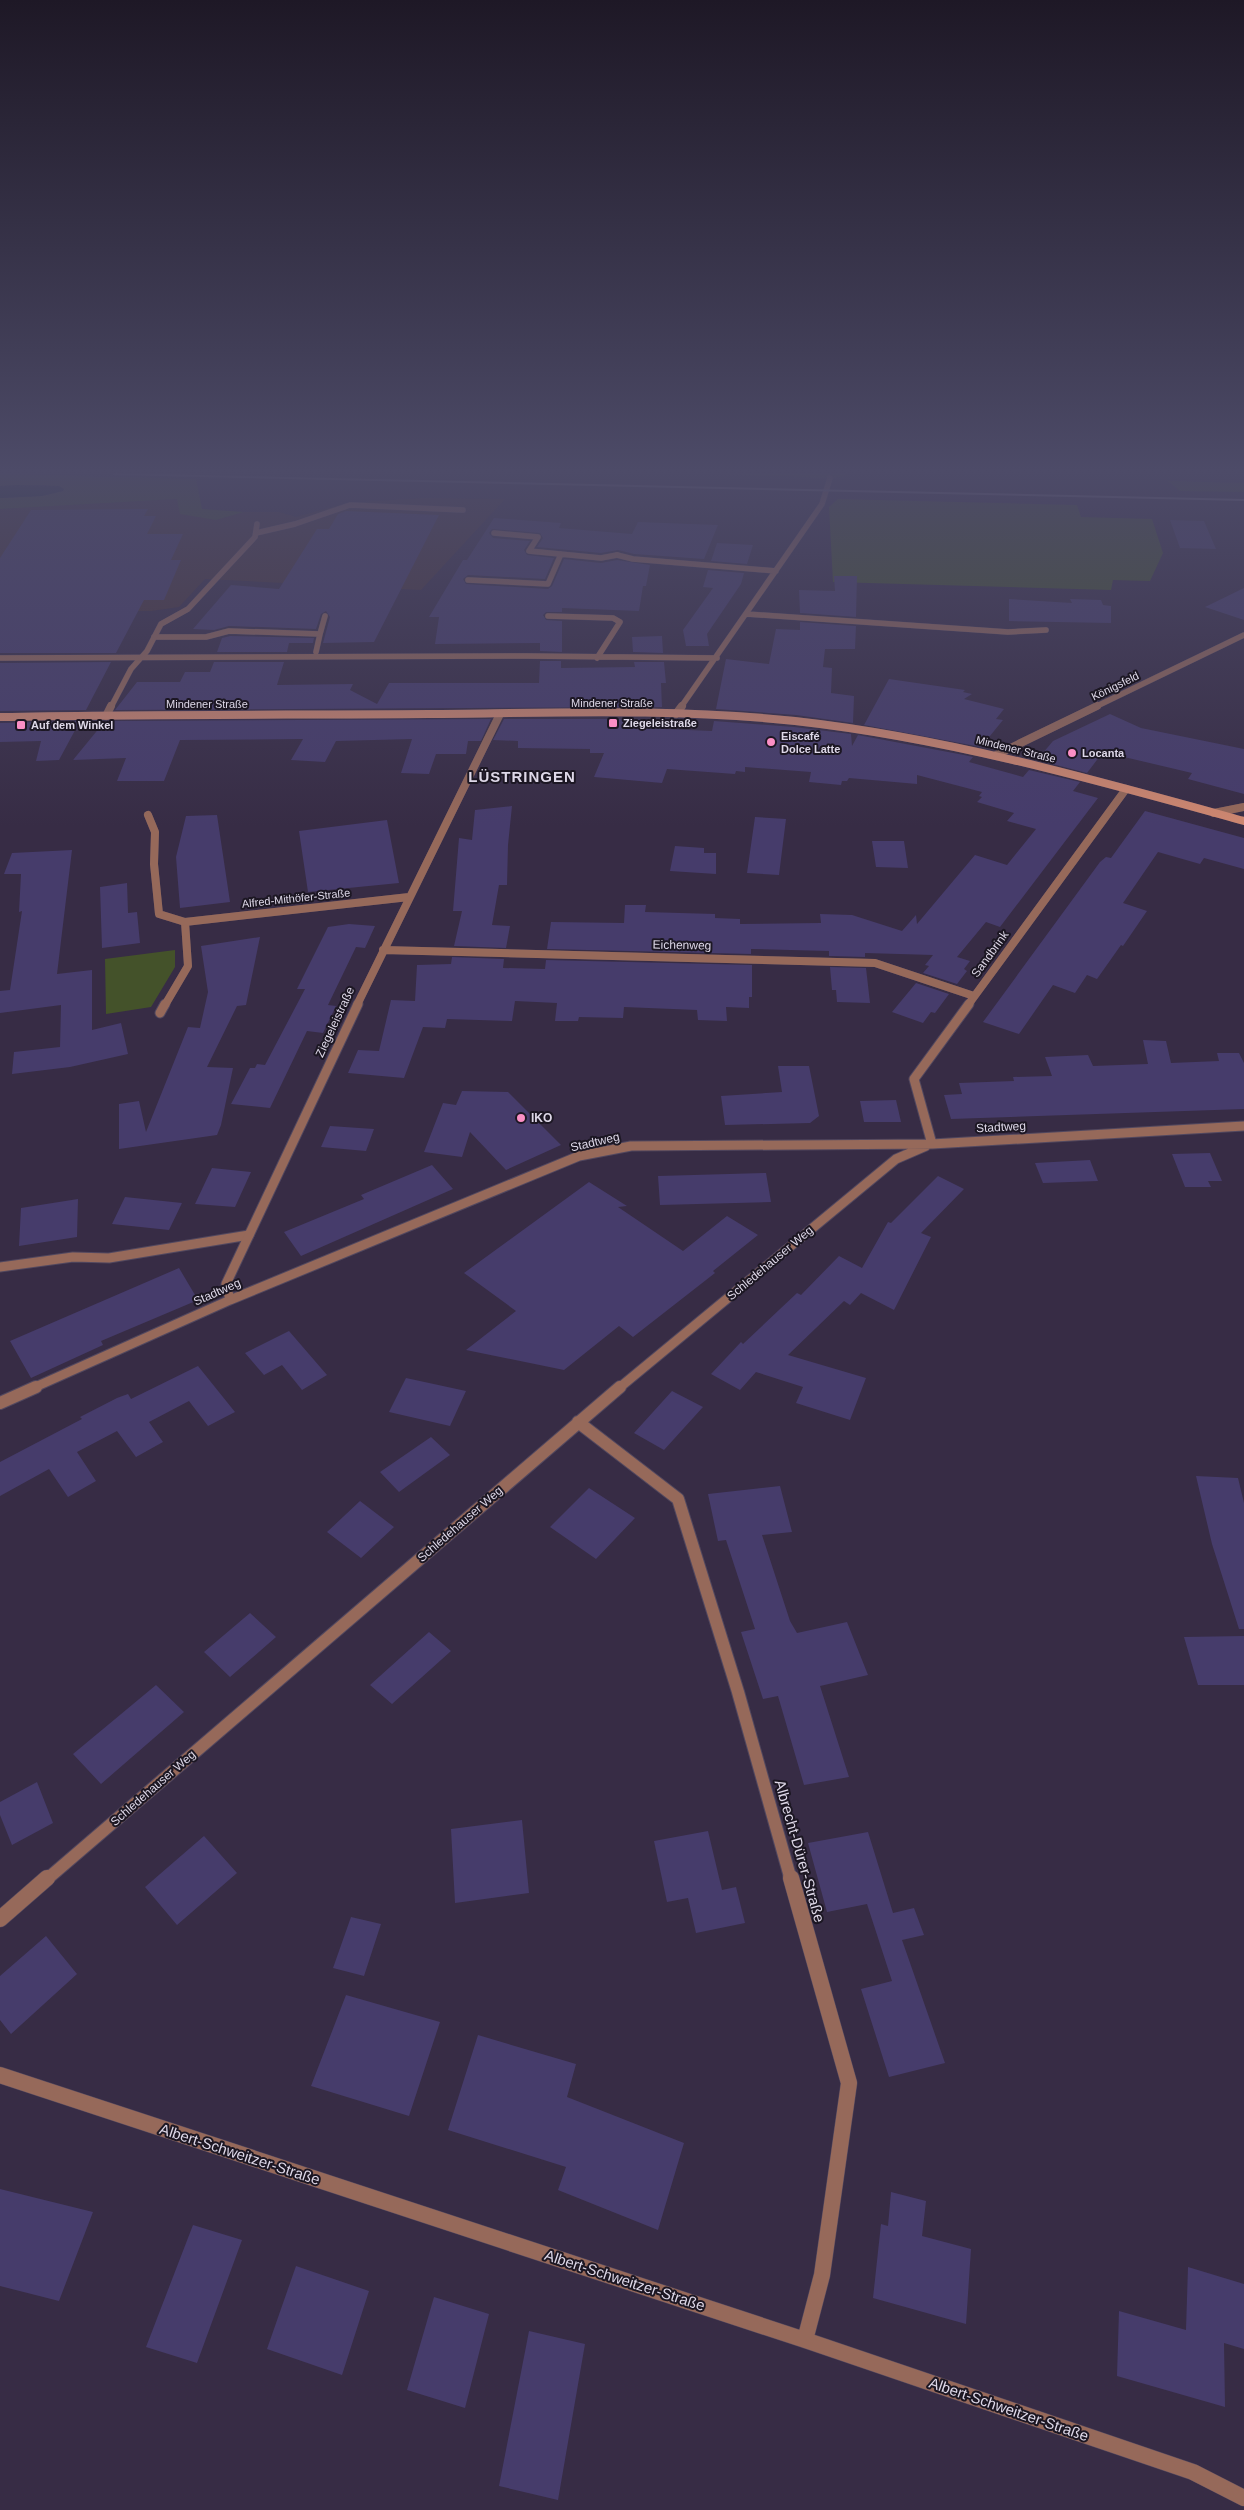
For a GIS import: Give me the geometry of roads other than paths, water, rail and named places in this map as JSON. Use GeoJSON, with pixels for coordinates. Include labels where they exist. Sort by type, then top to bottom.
{"type":"FeatureCollection","features":[{"type":"Feature","properties":{"kind":"main road","name":"Mindener Straße"},"geometry":{"type":"LineString","coordinates":[[0,717],[676,714],[804,722],[903,736],[996,755],[1244,821]]}},
{"type":"Feature","properties":{"kind":"street"},"geometry":{"type":"LineString","coordinates":[[106,716],[130,670],[140,658],[161,624],[188,609],[205,591]]}},
{"type":"Feature","properties":{"kind":"street"},"geometry":{"type":"LineString","coordinates":[[676,714],[763,591]]}},
{"type":"Feature","properties":{"kind":"street"},"geometry":{"type":"LineString","coordinates":[[747,614],[1008,632],[1046,630]]}},
{"type":"Feature","properties":{"kind":"street"},"geometry":{"type":"LineString","coordinates":[[316,652],[325,616]]}},
{"type":"Feature","properties":{"kind":"street"},"geometry":{"type":"LineString","coordinates":[[548,616],[613,618],[620,622],[597,658]]}},
{"type":"Feature","properties":{"kind":"street"},"geometry":{"type":"LineString","coordinates":[[154,637],[206,637],[229,631],[320,634]]}},
{"type":"Feature","properties":{"kind":"street","name":"Königsfeld"},"geometry":{"type":"LineString","coordinates":[[996,755],[1244,635]]}},
{"type":"Feature","properties":{"kind":"street"},"geometry":{"type":"LineString","coordinates":[[0,658],[518,656],[716,658]]}},
{"type":"Feature","properties":{"kind":"street","name":"Ziegeleistraße"},"geometry":{"type":"LineString","coordinates":[[230,1300],[226,1284],[383,950],[500,714]]}},
{"type":"Feature","properties":{"kind":"street","name":"Sandbrink"},"geometry":{"type":"LineString","coordinates":[[932,1144],[914,1079],[1126,789]]}},
{"type":"Feature","properties":{"kind":"street","name":"Mindener Straße"},"geometry":{"type":"LineString","coordinates":[[1214,813],[1244,806]]}},
{"type":"Feature","properties":{"kind":"street","name":"Alfred-Mithöfer-Straße"},"geometry":{"type":"LineString","coordinates":[[148,814],[155,832],[154,864],[159,914],[185,922],[409,897]]}},
{"type":"Feature","properties":{"kind":"street"},"geometry":{"type":"LineString","coordinates":[[160,1014],[188,966],[185,922]]}},
{"type":"Feature","properties":{"kind":"street","name":"Eichenweg"},"geometry":{"type":"LineString","coordinates":[[383,950],[875,963],[974,996]]}},
{"type":"Feature","properties":{"kind":"street","name":"Stadtweg"},"geometry":{"type":"LineString","coordinates":[[0,1403],[230,1300],[580,1156],[631,1146],[932,1144],[1244,1126]]}},
{"type":"Feature","properties":{"kind":"street","name":"Schledehauser Weg"},"geometry":{"type":"LineString","coordinates":[[0,1919],[578,1422],[896,1160],[932,1144]]}},
{"type":"Feature","properties":{"kind":"street"},"geometry":{"type":"LineString","coordinates":[[0,1267],[73,1256],[109,1258],[249,1235]]}},
{"type":"Feature","properties":{"kind":"street","name":"Albrecht-Dürer-Straße"},"geometry":{"type":"LineString","coordinates":[[578,1422],[678,1500],[738,1692],[849,2083],[822,2275],[805,2340]]}},
{"type":"Feature","properties":{"kind":"street","name":"Albert-Schweitzer-Straße"},"geometry":{"type":"LineString","coordinates":[[0,2075],[805,2340],[1193,2472],[1244,2498]]}},
{"type":"Feature","properties":{"kind":"place","name":"Ziegeleistraße"},"geometry":{"type":"Point","coordinates":[613,723]}},
{"type":"Feature","properties":{"kind":"place","name":"Auf dem Winkel"},"geometry":{"type":"Point","coordinates":[21,725]}},
{"type":"Feature","properties":{"kind":"place","name":"Eiscafé Dolce Latte"},"geometry":{"type":"Point","coordinates":[771,742]}},
{"type":"Feature","properties":{"kind":"place","name":"Locanta"},"geometry":{"type":"Point","coordinates":[1072,753]}},
{"type":"Feature","properties":{"kind":"place","name":"IKO"},"geometry":{"type":"Point","coordinates":[521,1118]}},
{"type":"Feature","properties":{"kind":"district","name":"LÜSTRINGEN"},"geometry":{"type":"Point","coordinates":[522,776]}}]}
